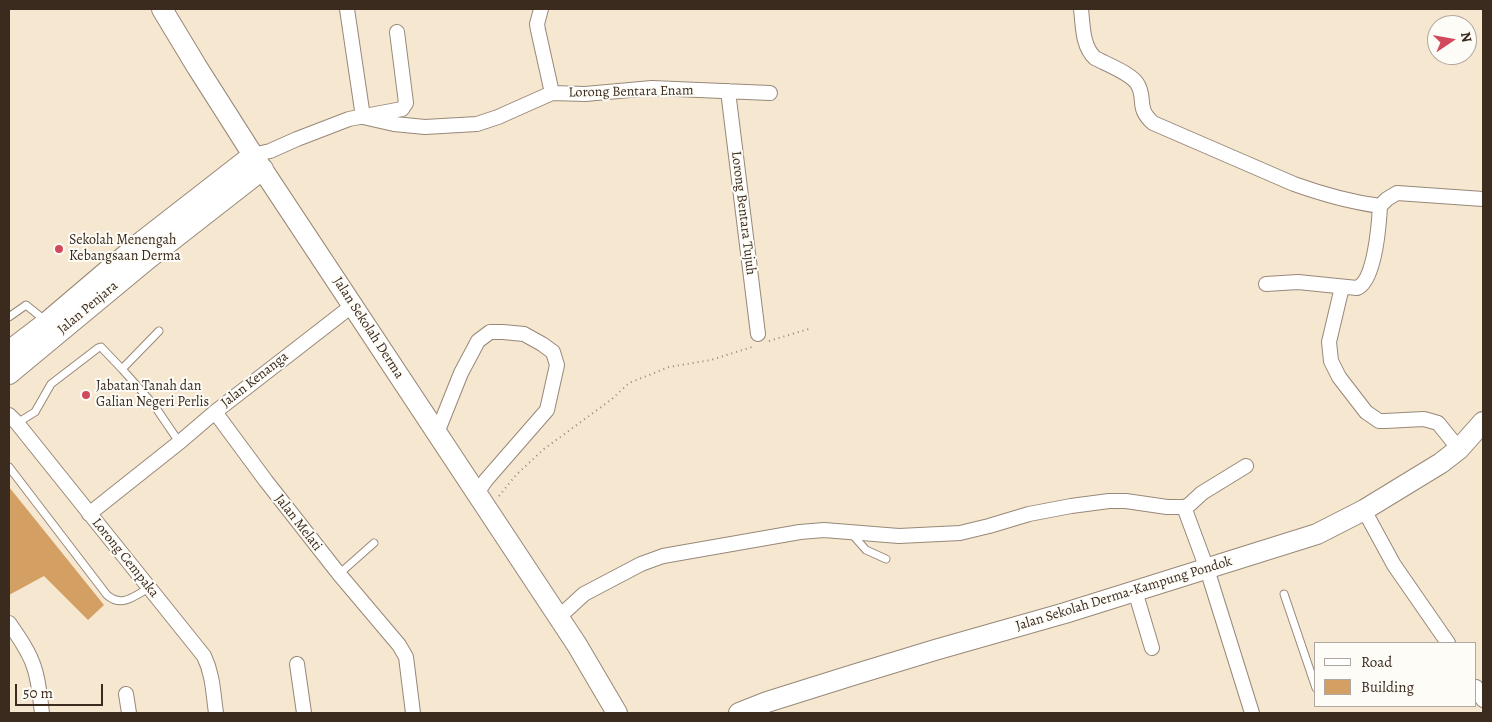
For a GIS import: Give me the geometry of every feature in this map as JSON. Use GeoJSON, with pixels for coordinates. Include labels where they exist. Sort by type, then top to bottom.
{"type":"FeatureCollection","features":[{"type":"Feature","properties":{"kind":"street","name":"Jalan Sekolah Derma"},"geometry":{"type":"LineString","coordinates":[[162,9],[197,67],[262,158],[352,305],[577,644],[617,713]]}},
{"type":"Feature","properties":{"kind":"street"},"geometry":{"type":"LineString","coordinates":[[347,9],[363,117]]}},
{"type":"Feature","properties":{"kind":"street"},"geometry":{"type":"LineString","coordinates":[[363,117],[394,124],[425,127],[477,124],[498,117],[552,93],[537,24],[541,9]]}},
{"type":"Feature","properties":{"kind":"street"},"geometry":{"type":"LineString","coordinates":[[1081,9],[1088,50],[1095,58],[1137,82],[1141,94],[1143,113],[1152,124],[1294,184],[1338,198],[1380,206]]}},
{"type":"Feature","properties":{"kind":"street"},"geometry":{"type":"LineString","coordinates":[[262,158],[297,138],[326,127],[349,119],[402,109],[406,103],[398,32]]}},
{"type":"Feature","properties":{"kind":"street","name":"Lorong Bentara Enam"},"geometry":{"type":"LineString","coordinates":[[552,93],[585,94],[652,88],[770,92]]}},
{"type":"Feature","properties":{"kind":"street","name":"Lorong Bentara Tujuh"},"geometry":{"type":"LineString","coordinates":[[728,91],[760,341]]}},
{"type":"Feature","properties":{"kind":"street","name":"Jalan Penjara"},"geometry":{"type":"LineString","coordinates":[[9,374],[144,250],[262,158]]}},
{"type":"Feature","properties":{"kind":"street"},"geometry":{"type":"LineString","coordinates":[[1266,284],[1298,282],[1342,287],[1361,287],[1366,281],[1373,258],[1378,233],[1380,206],[1387,199],[1397,193],[1483,199]]}},
{"type":"Feature","properties":{"kind":"street"},"geometry":{"type":"LineString","coordinates":[[9,351],[144,250]]}},
{"type":"Feature","properties":{"kind":"street"},"geometry":{"type":"LineString","coordinates":[[1342,287],[1329,342],[1330,361],[1354,398],[1366,412],[1379,421],[1394,422],[1424,419],[1438,423],[1459,449]]}},
{"type":"Feature","properties":{"kind":"street","name":"Jalan Kenanga"},"geometry":{"type":"LineString","coordinates":[[90,514],[215,412],[352,305]]}},
{"type":"Feature","properties":{"kind":"street"},"geometry":{"type":"LineString","coordinates":[[437,433],[461,374],[478,341],[490,332],[524,334],[553,352],[557,366],[547,410],[486,480],[477,493]]}},
{"type":"Feature","properties":{"kind":"street","name":"Jalan Melati"},"geometry":{"type":"LineString","coordinates":[[215,412],[338,574],[399,644],[406,657],[413,713]]}},
{"type":"Feature","properties":{"kind":"street","name":"Lorong Cempaka"},"geometry":{"type":"LineString","coordinates":[[13,419],[204,656],[213,680],[216,713]]}},
{"type":"Feature","properties":{"kind":"street","name":"Jalan Sekolah Derma-Kampung Pondok"},"geometry":{"type":"LineString","coordinates":[[739,713],[767,702],[926,652],[1015,628],[1317,534],[1364,510],[1441,463],[1459,449],[1483,422]]}},
{"type":"Feature","properties":{"kind":"street"},"geometry":{"type":"LineString","coordinates":[[559,617],[584,594],[641,564],[663,556],[800,532],[824,530],[899,536],[960,533],[1029,514],[1109,501],[1184,507],[1202,493],[1246,466]]}},
{"type":"Feature","properties":{"kind":"street"},"geometry":{"type":"LineString","coordinates":[[1184,507],[1207,569],[1252,713]]}},
{"type":"Feature","properties":{"kind":"street"},"geometry":{"type":"LineString","coordinates":[[1364,510],[1394,565],[1447,642]]}},
{"type":"Feature","properties":{"kind":"street"},"geometry":{"type":"LineString","coordinates":[[1135,591],[1152,648]]}},
{"type":"Feature","properties":{"kind":"street"},"geometry":{"type":"LineString","coordinates":[[9,622],[34,666],[42,713]]}},
{"type":"Feature","properties":{"kind":"street","name":"Jalan Sekolah Derma"},"geometry":{"type":"LineString","coordinates":[[577,644],[630,713]]}},
{"type":"Feature","properties":{"kind":"street"},"geometry":{"type":"LineString","coordinates":[[297,664],[304,713]]}},
{"type":"Feature","properties":{"kind":"street"},"geometry":{"type":"LineString","coordinates":[[1477,689],[1483,700]]}},
{"type":"Feature","properties":{"kind":"street"},"geometry":{"type":"LineString","coordinates":[[126,694],[129,713]]}},
{"type":"Feature","properties":{"kind":"lane"},"geometry":{"type":"LineString","coordinates":[[9,317],[26,305],[47,322]]}},
{"type":"Feature","properties":{"kind":"lane"},"geometry":{"type":"LineString","coordinates":[[122,369],[159,332]]}},
{"type":"Feature","properties":{"kind":"lane"},"geometry":{"type":"LineString","coordinates":[[13,419],[35,412],[51,384],[98,348],[101,348],[105,350],[154,405],[175,436],[181,441]]}},
{"type":"Feature","properties":{"kind":"lane"},"geometry":{"type":"LineString","coordinates":[[9,467],[112,600],[125,601],[148,588]]}},
{"type":"Feature","properties":{"kind":"lane"},"geometry":{"type":"LineString","coordinates":[[851,532],[866,550],[886,559]]}},
{"type":"Feature","properties":{"kind":"lane"},"geometry":{"type":"LineString","coordinates":[[338,574],[374,543]]}},
{"type":"Feature","properties":{"kind":"lane"},"geometry":{"type":"LineString","coordinates":[[1284,594],[1314,682]]}},
{"type":"Feature","properties":{"kind":"path"},"geometry":{"type":"LineString","coordinates":[[488,510],[516,475],[544,449],[612,399],[629,384],[669,367],[711,360],[760,341],[812,328]]}},
{"type":"Feature","properties":{"kind":"building"},"geometry":{"type":"Polygon","coordinates":[[[9,487],[104,605],[88,620],[44,576],[9,595],[9,487]]]}},
{"type":"Feature","properties":{"kind":"place","name":"Sekolah Menengah Kebangsaan Derma"},"geometry":{"type":"Point","coordinates":[59,249]}},
{"type":"Feature","properties":{"kind":"place","name":"Jabatan Tanah dan Galian Negeri Perlis"},"geometry":{"type":"Point","coordinates":[86,395]}}]}
